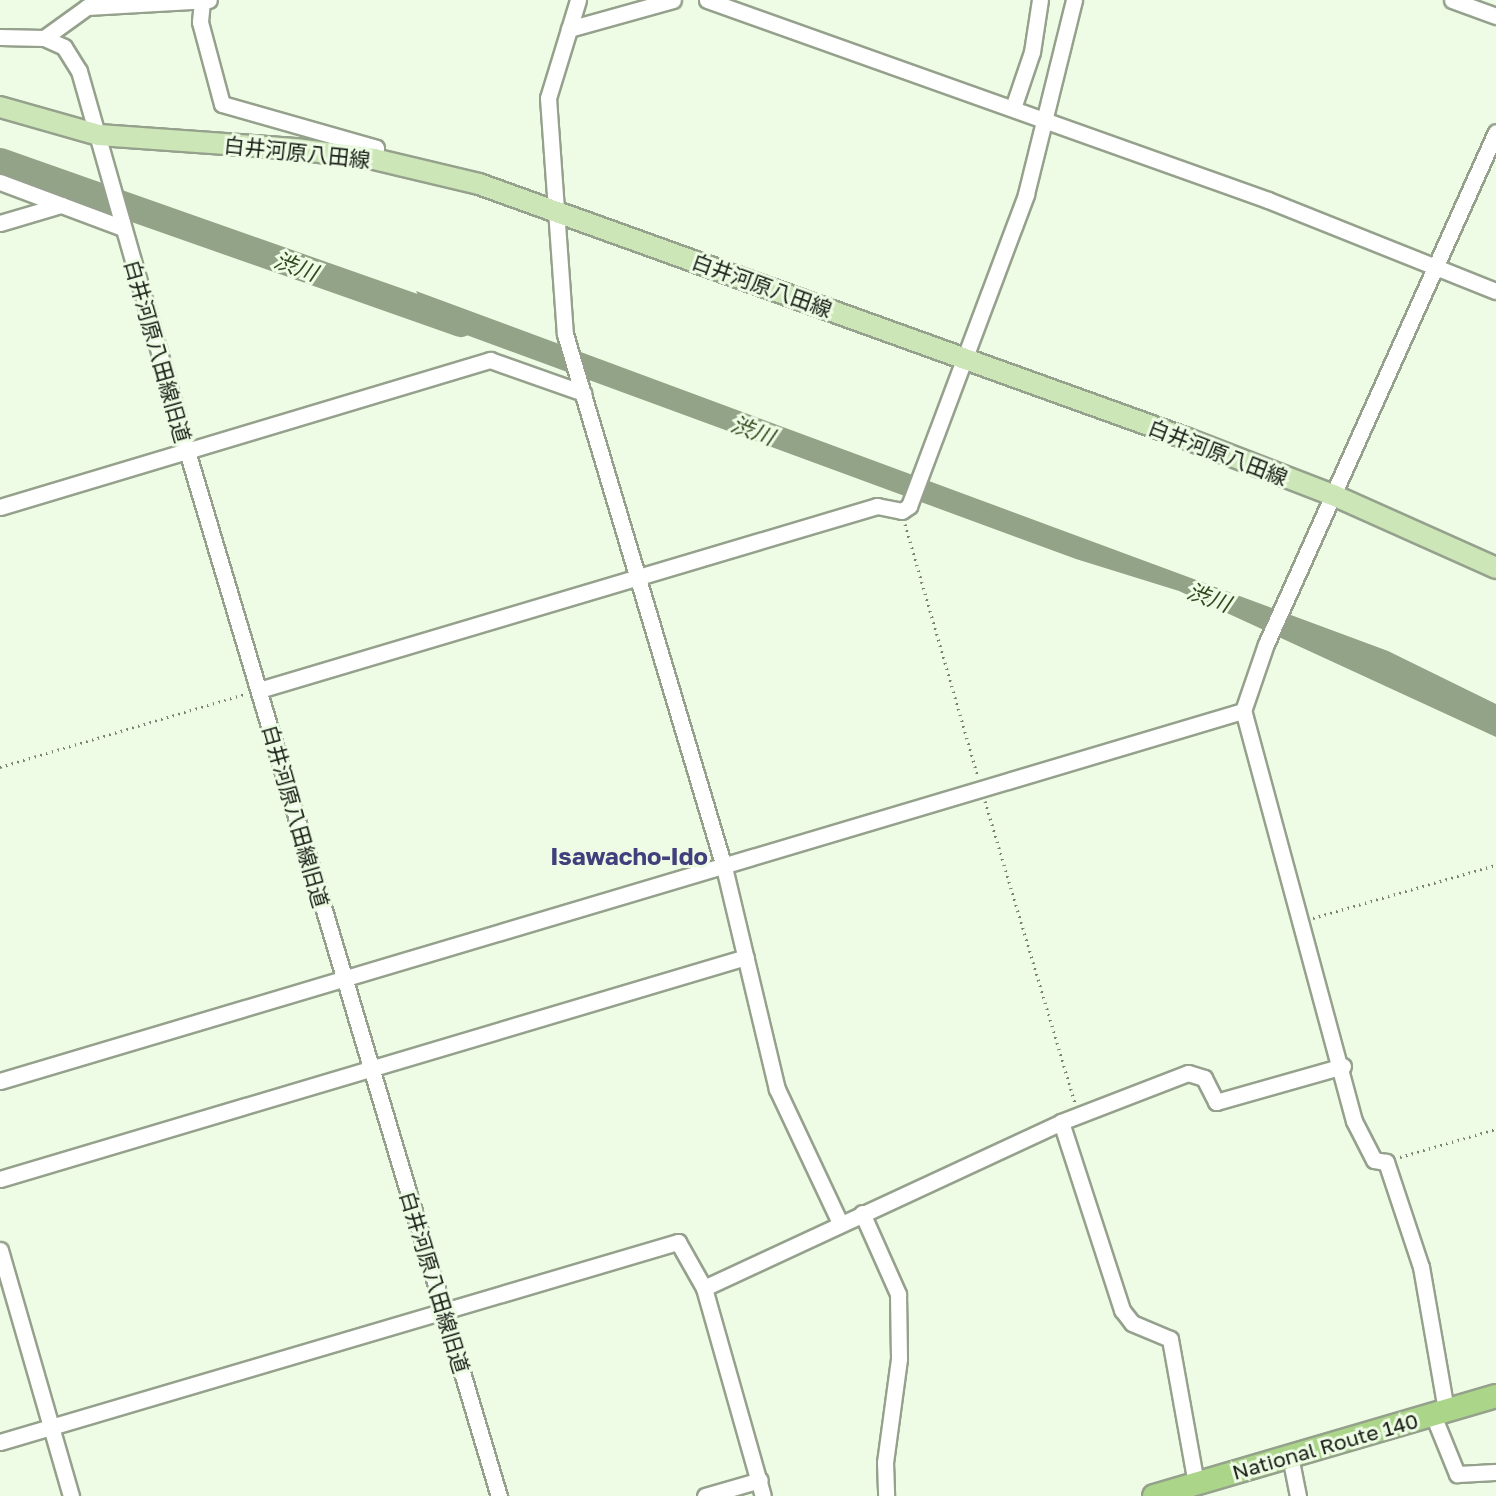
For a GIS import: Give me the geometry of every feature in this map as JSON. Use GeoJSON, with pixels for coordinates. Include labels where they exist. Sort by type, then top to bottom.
{"type":"FeatureCollection","features":[{"type":"Feature","properties":{"kind":"highway","name":"National Route 140"},"geometry":{"type":"LineString","coordinates":[[1166,1494],[1496,1396]]}},
{"type":"Feature","properties":{"kind":"main road","name":"白井河原八田線"},"geometry":{"type":"LineString","coordinates":[[0,107],[99,135],[374,159],[479,184],[1334,495],[1496,568]]}},
{"type":"Feature","properties":{"kind":"street"},"geometry":{"type":"LineString","coordinates":[[578,0],[548,98],[558,214],[556,258],[565,334],[636,579],[724,867],[777,1089],[839,1221]]}},
{"type":"Feature","properties":{"kind":"street"},"geometry":{"type":"LineString","coordinates":[[569,29],[673,0]]}},
{"type":"Feature","properties":{"kind":"street"},"geometry":{"type":"LineString","coordinates":[[707,0],[1013,108],[1438,264],[1496,291]]}},
{"type":"Feature","properties":{"kind":"street"},"geometry":{"type":"LineString","coordinates":[[1013,108],[1032,52],[1040,0]]}},
{"type":"Feature","properties":{"kind":"street"},"geometry":{"type":"LineString","coordinates":[[259,690],[877,506],[905,508],[928,463],[1048,121],[1074,0]]}},
{"type":"Feature","properties":{"kind":"street"},"geometry":{"type":"LineString","coordinates":[[1452,0],[1496,16]]}},
{"type":"Feature","properties":{"kind":"street"},"geometry":{"type":"LineString","coordinates":[[0,37],[44,38],[85,3],[205,1],[200,22],[222,104],[376,148],[374,159]]}},
{"type":"Feature","properties":{"kind":"street","name":"白井河原八田線旧道"},"geometry":{"type":"LineString","coordinates":[[44,38],[64,47],[80,71],[187,451],[499,1496]]}},
{"type":"Feature","properties":{"kind":"street"},"geometry":{"type":"LineString","coordinates":[[1496,132],[1266,644],[1242,711],[1364,1144],[1374,1160],[1386,1162],[1420,1267],[1440,1413],[1457,1474],[1496,1472]]}},
{"type":"Feature","properties":{"kind":"street"},"geometry":{"type":"LineString","coordinates":[[0,182],[61,206],[122,224]]}},
{"type":"Feature","properties":{"kind":"street"},"geometry":{"type":"LineString","coordinates":[[0,223],[61,206]]}},
{"type":"Feature","properties":{"kind":"street"},"geometry":{"type":"LineString","coordinates":[[0,507],[490,360],[580,387]]}},
{"type":"Feature","properties":{"kind":"street"},"geometry":{"type":"LineString","coordinates":[[0,1081],[1242,711]]}},
{"type":"Feature","properties":{"kind":"street"},"geometry":{"type":"LineString","coordinates":[[0,1179],[746,957]]}},
{"type":"Feature","properties":{"kind":"street"},"geometry":{"type":"LineString","coordinates":[[704,1288],[839,1221],[862,1213],[1078,1114],[1188,1073],[1204,1078],[1216,1101],[1343,1066]]}},
{"type":"Feature","properties":{"kind":"street"},"geometry":{"type":"LineString","coordinates":[[1061,1122],[1122,1310],[1132,1323],[1170,1339],[1180,1418],[1196,1484]]}},
{"type":"Feature","properties":{"kind":"street"},"geometry":{"type":"LineString","coordinates":[[862,1213],[898,1294],[899,1359],[885,1462],[886,1496]]}},
{"type":"Feature","properties":{"kind":"street"},"geometry":{"type":"LineString","coordinates":[[0,1442],[442,1309],[678,1242],[704,1288],[764,1496]]}},
{"type":"Feature","properties":{"kind":"street"},"geometry":{"type":"LineString","coordinates":[[0,1250],[49,1428],[71,1496]]}},
{"type":"Feature","properties":{"kind":"street"},"geometry":{"type":"LineString","coordinates":[[1290,1456],[1298,1496]]}},
{"type":"Feature","properties":{"kind":"street"},"geometry":{"type":"LineString","coordinates":[[705,1496],[760,1480]]}},
{"type":"Feature","properties":{"kind":"path"},"geometry":{"type":"LineString","coordinates":[[905,508],[982,789],[1078,1114]]}},
{"type":"Feature","properties":{"kind":"path"},"geometry":{"type":"LineString","coordinates":[[0,766],[259,690]]}},
{"type":"Feature","properties":{"kind":"path"},"geometry":{"type":"LineString","coordinates":[[1303,921],[1496,865]]}},
{"type":"Feature","properties":{"kind":"path"},"geometry":{"type":"LineString","coordinates":[[1386,1162],[1496,1129]]}},
{"type":"Feature","properties":{"kind":"water"},"geometry":{"type":"Polygon","coordinates":[[[416,291],[1388,651],[1496,704],[1496,737],[1179,591],[1076,559],[431,322],[416,291]]]}},
{"type":"Feature","properties":{"kind":"waterway","name":"渋川"},"geometry":{"type":"LineString","coordinates":[[0,161],[460,323]]}},
{"type":"Feature","properties":{"kind":"district","name":"Isawacho-Ido"},"geometry":{"type":"Point","coordinates":[629,856]}}]}
